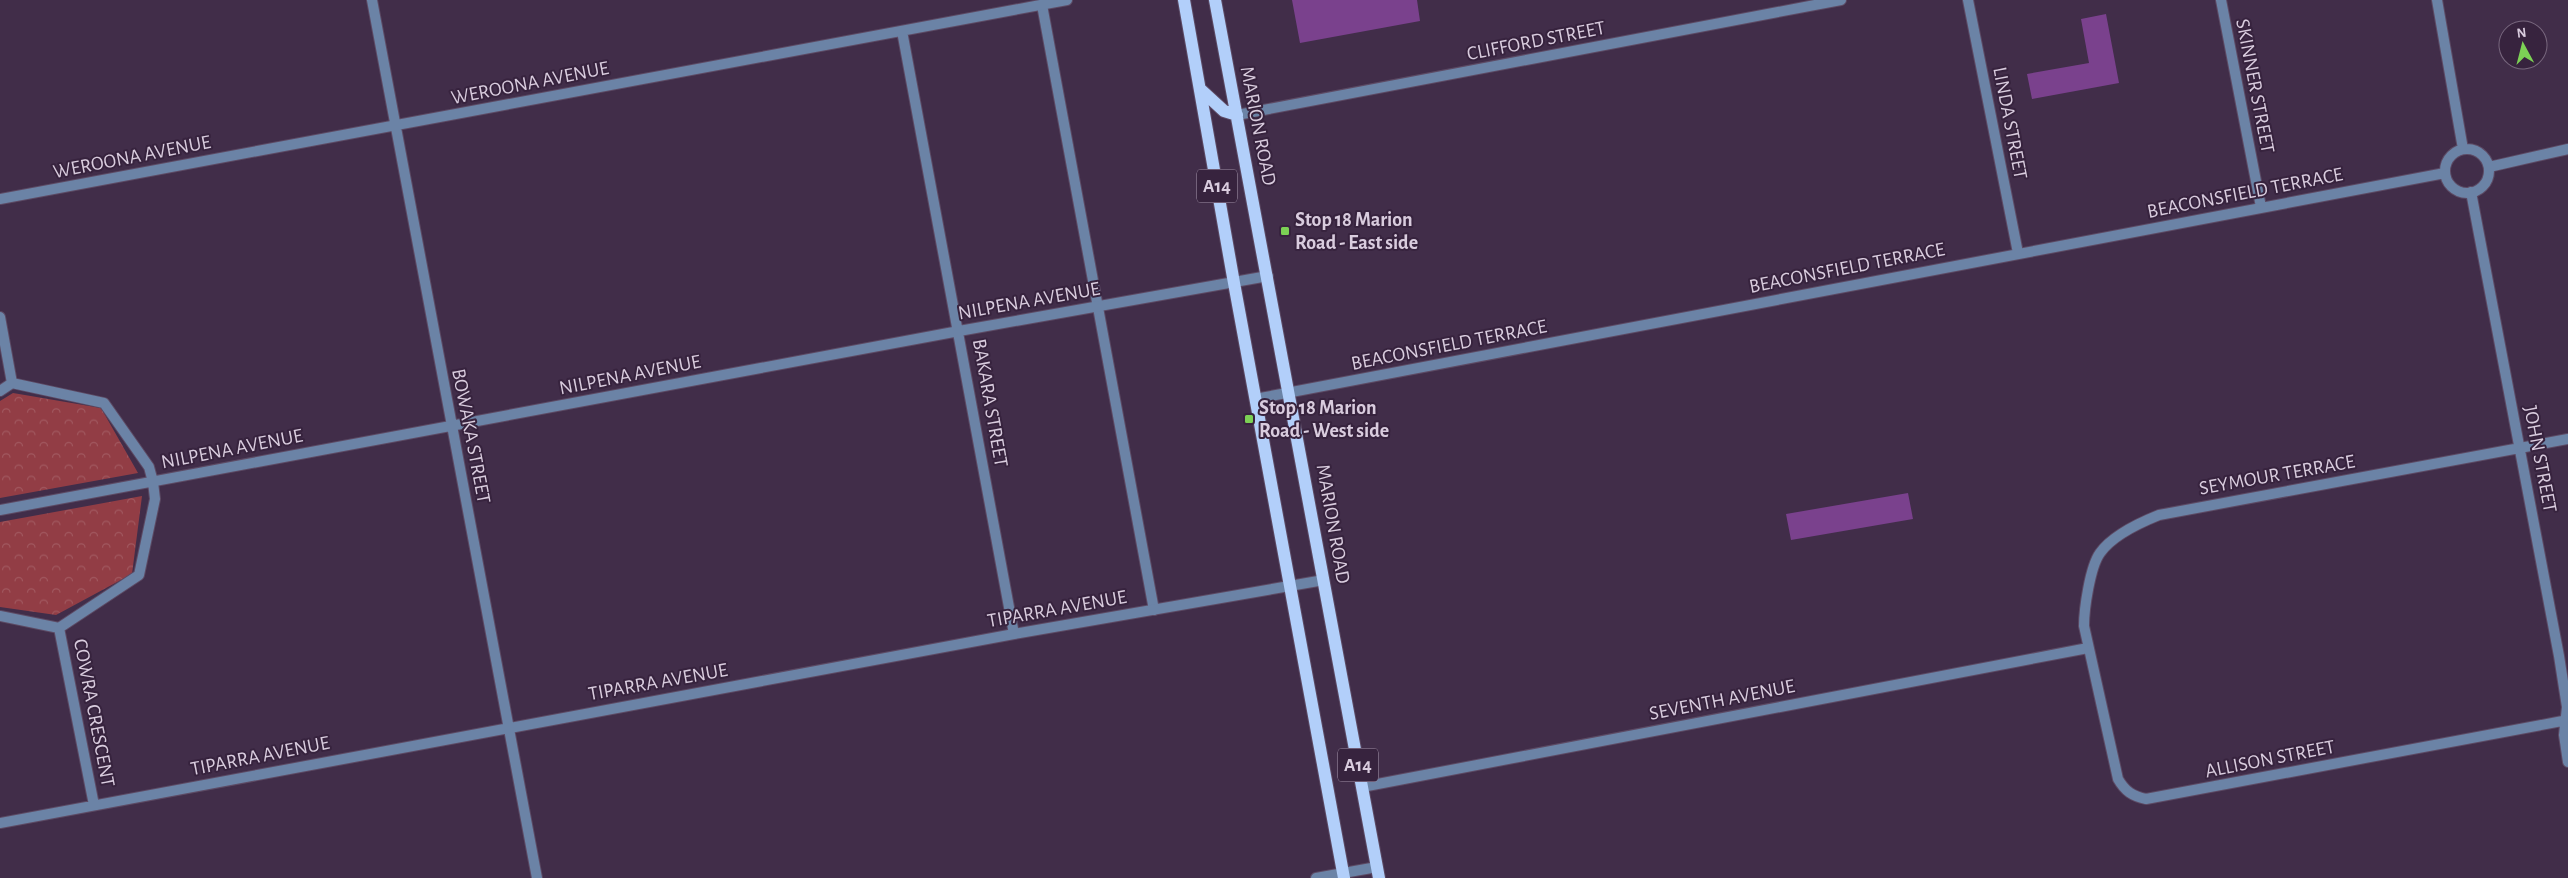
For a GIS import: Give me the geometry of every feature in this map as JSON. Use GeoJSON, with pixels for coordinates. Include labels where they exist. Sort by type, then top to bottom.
{"type":"FeatureCollection","features":[{"type":"Feature","properties":{"kind":"main road","name":"A14"},"geometry":{"type":"LineString","coordinates":[[1184,0],[1255,399],[1344,875]]}},
{"type":"Feature","properties":{"kind":"main road","name":"MARION ROAD"},"geometry":{"type":"LineString","coordinates":[[1215,0],[1378,873]]}},
{"type":"Feature","properties":{"kind":"main road"},"geometry":{"type":"LineString","coordinates":[[1200,89],[1224,111],[1237,115]]}},
{"type":"Feature","properties":{"kind":"street","name":"BOWAKA STREET"},"geometry":{"type":"LineString","coordinates":[[372,0],[537,878]]}},
{"type":"Feature","properties":{"kind":"street","name":"WEROONA AVENUE"},"geometry":{"type":"LineString","coordinates":[[0,199],[1067,0]]}},
{"type":"Feature","properties":{"kind":"street","name":"CLIFFORD STREET"},"geometry":{"type":"LineString","coordinates":[[1237,115],[1841,0]]}},
{"type":"Feature","properties":{"kind":"street","name":"LINDA STREET"},"geometry":{"type":"LineString","coordinates":[[1968,0],[2018,253]]}},
{"type":"Feature","properties":{"kind":"street","name":"SKINNER STREET"},"geometry":{"type":"LineString","coordinates":[[2221,0],[2261,207]]}},
{"type":"Feature","properties":{"kind":"street"},"geometry":{"type":"LineString","coordinates":[[2437,0],[2463,149]]}},
{"type":"Feature","properties":{"kind":"street"},"geometry":{"type":"LineString","coordinates":[[1042,5],[1154,610]]}},
{"type":"Feature","properties":{"kind":"street","name":"BAKARA STREET"},"geometry":{"type":"LineString","coordinates":[[902,31],[1014,634]]}},
{"type":"Feature","properties":{"kind":"street"},"geometry":{"type":"LineString","coordinates":[[2463,149],[2480,153],[2489,167],[2488,177],[2484,185],[2471,192],[2462,192],[2454,188],[2445,174],[2448,159],[2463,149]]}},
{"type":"Feature","properties":{"kind":"street"},"geometry":{"type":"LineString","coordinates":[[2489,167],[2568,149]]}},
{"type":"Feature","properties":{"kind":"street","name":"BEACONSFIELD TERRACE"},"geometry":{"type":"LineString","coordinates":[[1255,399],[1290,394],[2261,207],[2445,174]]}},
{"type":"Feature","properties":{"kind":"street","name":"JOHN STREET"},"geometry":{"type":"LineString","coordinates":[[2471,192],[2559,656],[2567,707],[2564,735],[2568,762]]}},
{"type":"Feature","properties":{"kind":"street","name":"NILPENA AVENUE"},"geometry":{"type":"LineString","coordinates":[[0,510],[959,331],[1268,276]]}},
{"type":"Feature","properties":{"kind":"street"},"geometry":{"type":"LineString","coordinates":[[0,317],[12,383],[0,391]]}},
{"type":"Feature","properties":{"kind":"street","name":"COWRA CRESCENT"},"geometry":{"type":"LineString","coordinates":[[0,616],[59,628],[139,575],[155,499],[149,467],[104,403],[12,383]]}},
{"type":"Feature","properties":{"kind":"street","name":"SEYMOUR TERRACE"},"geometry":{"type":"LineString","coordinates":[[2088,648],[2084,614],[2099,554],[2108,544],[2144,520],[2178,510],[2568,439]]}},
{"type":"Feature","properties":{"kind":"street","name":"TIPARRA AVENUE"},"geometry":{"type":"LineString","coordinates":[[0,823],[1014,634],[1324,580]]}},
{"type":"Feature","properties":{"kind":"street","name":"COWRA CRESCENT"},"geometry":{"type":"LineString","coordinates":[[59,628],[94,805]]}},
{"type":"Feature","properties":{"kind":"street","name":"ALLISON STREET"},"geometry":{"type":"LineString","coordinates":[[2088,648],[2118,779],[2123,788],[2133,796],[2146,799],[2567,720]]}},
{"type":"Feature","properties":{"kind":"street","name":"SEVENTH AVENUE"},"geometry":{"type":"LineString","coordinates":[[1362,787],[2088,648]]}},
{"type":"Feature","properties":{"kind":"street"},"geometry":{"type":"LineString","coordinates":[[1316,878],[1378,873]]}},
{"type":"Feature","properties":{"kind":"green space"},"geometry":{"type":"Polygon","coordinates":[[[13,393],[101,408],[138,473],[0,498],[0,401],[13,393]]]}},
{"type":"Feature","properties":{"kind":"green space"},"geometry":{"type":"Polygon","coordinates":[[[142,496],[132,574],[56,615],[0,607],[0,522],[142,496]]]}},
{"type":"Feature","properties":{"kind":"building"},"geometry":{"type":"Polygon","coordinates":[[[1292,0],[1417,0],[1420,21],[1300,43],[1292,0]]]}},
{"type":"Feature","properties":{"kind":"building"},"geometry":{"type":"Polygon","coordinates":[[[2106,14],[2119,83],[2032,99],[2027,74],[2089,63],[2081,19],[2106,14]]]}},
{"type":"Feature","properties":{"kind":"building"},"geometry":{"type":"Polygon","coordinates":[[[1908,493],[1913,519],[1791,540],[1786,514],[1908,493]]]}},
{"type":"Feature","properties":{"kind":"place","name":"Stop 18 Marion Road - East side"},"geometry":{"type":"Point","coordinates":[1285,231]}},
{"type":"Feature","properties":{"kind":"place","name":"Stop 18 Marion Road - West side"},"geometry":{"type":"Point","coordinates":[1249,419]}}]}
